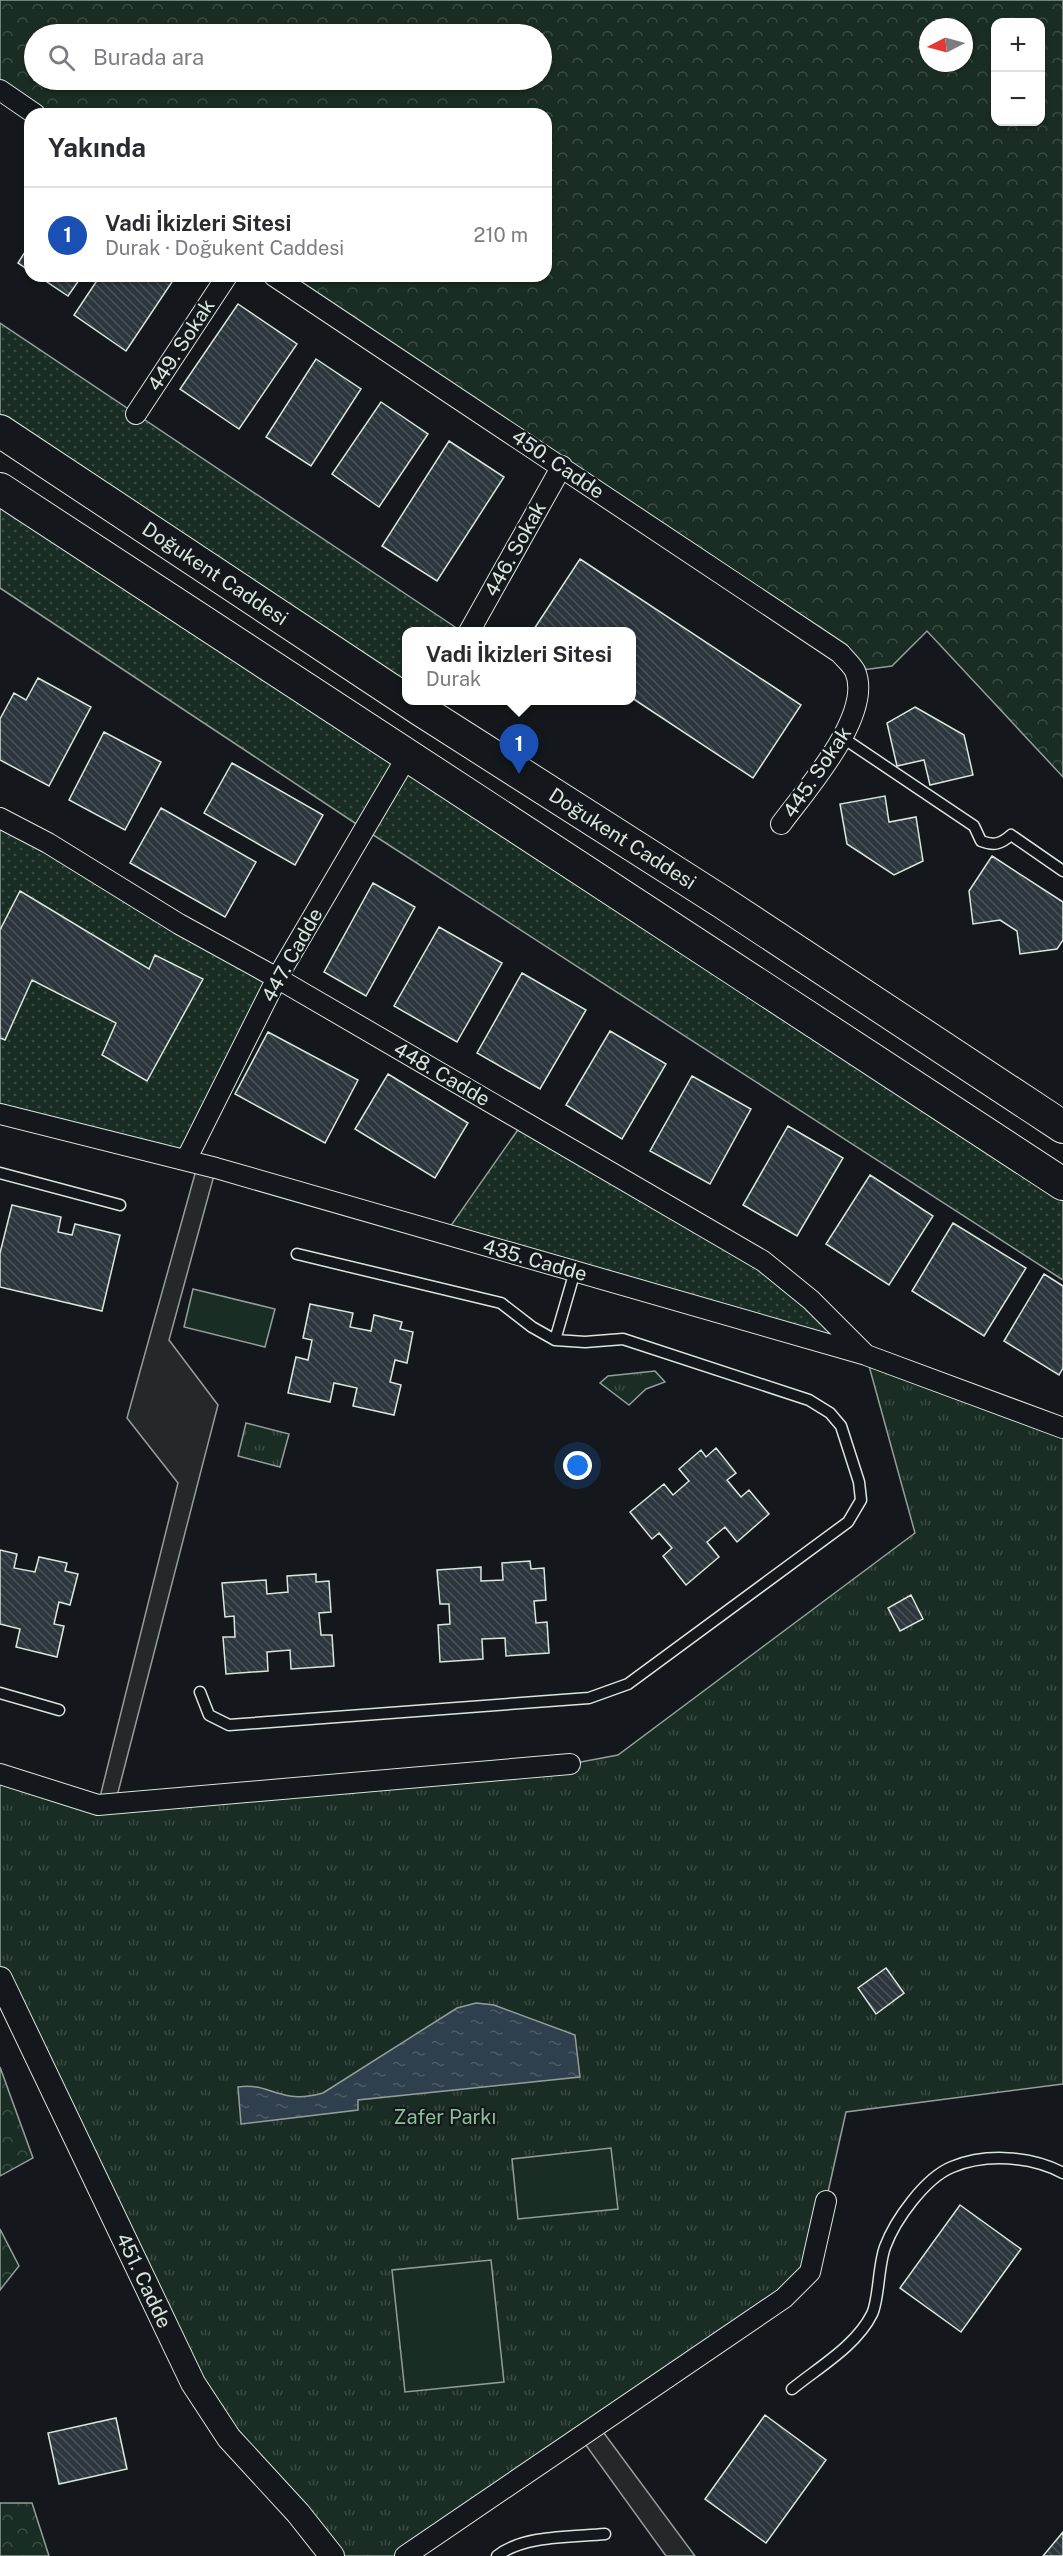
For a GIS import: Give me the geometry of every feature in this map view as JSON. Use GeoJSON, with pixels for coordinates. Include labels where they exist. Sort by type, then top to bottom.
{"type":"FeatureCollection","features":[{"type":"Feature","properties":{"kind":"main road","name":"Doğukent Caddesi"},"geometry":{"type":"LineString","coordinates":[[0,431],[402,691]]}},
{"type":"Feature","properties":{"kind":"main road"},"geometry":{"type":"LineString","coordinates":[[0,489],[1063,1184]]}},
{"type":"Feature","properties":{"kind":"main road","name":"Doğukent Caddesi"},"geometry":{"type":"LineString","coordinates":[[424,705],[1063,1127]]}},
{"type":"Feature","properties":{"kind":"street"},"geometry":{"type":"LineString","coordinates":[[0,90],[26,108]]}},
{"type":"Feature","properties":{"kind":"street","name":"449. Sokak"},"geometry":{"type":"LineString","coordinates":[[136,414],[223,282]]}},
{"type":"Feature","properties":{"kind":"street","name":"450. Cadde"},"geometry":{"type":"LineString","coordinates":[[283,282],[840,653]]}},
{"type":"Feature","properties":{"kind":"street","name":"446. Sokak"},"geometry":{"type":"LineString","coordinates":[[472,627],[562,466]]}},
{"type":"Feature","properties":{"kind":"street","name":"445. Sokak"},"geometry":{"type":"LineString","coordinates":[[782,824],[843,738],[859,699],[855,671],[840,653]]}},
{"type":"Feature","properties":{"kind":"street","name":"447. Cadde"},"geometry":{"type":"LineString","coordinates":[[186,1160],[277,978],[408,755]]}},
{"type":"Feature","properties":{"kind":"street","name":"448. Cadde"},"geometry":{"type":"LineString","coordinates":[[0,818],[48,843],[179,924],[277,978],[763,1261],[811,1300],[866,1355]]}},
{"type":"Feature","properties":{"kind":"street","name":"435. Cadde"},"geometry":{"type":"LineString","coordinates":[[0,1114],[186,1160],[866,1355],[1063,1428]]}},
{"type":"Feature","properties":{"kind":"street"},"geometry":{"type":"LineString","coordinates":[[0,1774],[98,1805],[570,1764]]}},
{"type":"Feature","properties":{"kind":"street","name":"451. Cadde"},"geometry":{"type":"LineString","coordinates":[[0,1979],[193,2383],[229,2438],[298,2513],[332,2556]]}},
{"type":"Feature","properties":{"kind":"street"},"geometry":{"type":"LineString","coordinates":[[405,2556],[784,2298],[810,2272],[826,2200]]}},
{"type":"Feature","properties":{"kind":"lane"},"geometry":{"type":"LineString","coordinates":[[843,738],[974,826],[981,841],[991,845],[1003,842],[1011,835],[1063,871]]}},
{"type":"Feature","properties":{"kind":"lane"},"geometry":{"type":"LineString","coordinates":[[0,1173],[120,1204]]}},
{"type":"Feature","properties":{"kind":"lane"},"geometry":{"type":"LineString","coordinates":[[200,1692],[209,1714],[229,1725],[589,1698],[627,1684],[848,1522],[861,1500],[859,1482],[841,1426],[830,1413],[809,1400],[623,1339],[585,1342],[555,1340],[532,1327],[501,1303],[297,1254]]}},
{"type":"Feature","properties":{"kind":"lane"},"geometry":{"type":"LineString","coordinates":[[555,1340],[575,1271]]}},
{"type":"Feature","properties":{"kind":"lane"},"geometry":{"type":"LineString","coordinates":[[0,1693],[59,1710]]}},
{"type":"Feature","properties":{"kind":"lane"},"geometry":{"type":"LineString","coordinates":[[792,2388],[859,2335],[873,2312],[877,2278],[885,2246],[903,2213],[927,2184],[950,2168],[981,2159],[1012,2159],[1044,2163],[1063,2173]]}},
{"type":"Feature","properties":{"kind":"lane"},"geometry":{"type":"LineString","coordinates":[[497,2556],[504,2551],[543,2539],[605,2534]]}},
{"type":"Feature","properties":{"kind":"green space"},"geometry":{"type":"Polygon","coordinates":[[[0,0],[1063,0],[1063,777],[927,631],[892,666],[855,671],[283,282],[552,282],[552,108],[26,108],[0,90],[0,0]]]}},
{"type":"Feature","properties":{"kind":"green space"},"geometry":{"type":"Polygon","coordinates":[[[0,323],[455,627],[402,627],[402,697],[0,431],[0,323]]]}},
{"type":"Feature","properties":{"kind":"green space"},"geometry":{"type":"Polygon","coordinates":[[[0,492],[1063,1189],[1063,1280],[364,829],[0,588],[0,492]]]}},
{"type":"Feature","properties":{"kind":"green space"},"geometry":{"type":"Polygon","coordinates":[[[0,818],[277,978],[186,1160],[0,1114],[0,818]]]}},
{"type":"Feature","properties":{"kind":"green space"},"geometry":{"type":"Polygon","coordinates":[[[524,1121],[763,1261],[866,1355],[445,1234],[524,1121]]]}},
{"type":"Feature","properties":{"kind":"green space"},"geometry":{"type":"Polygon","coordinates":[[[193,1289],[275,1309],[265,1347],[184,1327],[193,1289]]]}},
{"type":"Feature","properties":{"kind":"green space","name":"Zafer Parkı"},"geometry":{"type":"Polygon","coordinates":[[[866,1355],[1063,1428],[1063,2084],[846,2112],[810,2272],[405,2556],[332,2556],[229,2438],[0,1979],[0,1774],[98,1805],[570,1764],[618,1755],[915,1533],[866,1355]]]}},
{"type":"Feature","properties":{"kind":"green space"},"geometry":{"type":"Polygon","coordinates":[[[655,1371],[665,1382],[646,1389],[629,1405],[600,1383],[608,1376],[655,1371]]]}},
{"type":"Feature","properties":{"kind":"green space"},"geometry":{"type":"Polygon","coordinates":[[[246,1423],[289,1434],[280,1467],[238,1456],[246,1423]]]}},
{"type":"Feature","properties":{"kind":"green space"},"geometry":{"type":"Polygon","coordinates":[[[0,2067],[33,2158],[0,2176],[0,2067]]]}},
{"type":"Feature","properties":{"kind":"green space"},"geometry":{"type":"Polygon","coordinates":[[[611,2148],[618,2209],[518,2219],[512,2159],[611,2148]]]}},
{"type":"Feature","properties":{"kind":"green space"},"geometry":{"type":"Polygon","coordinates":[[[0,2229],[19,2266],[0,2290],[0,2229]]]}},
{"type":"Feature","properties":{"kind":"green space"},"geometry":{"type":"Polygon","coordinates":[[[491,2260],[504,2382],[405,2392],[392,2270],[491,2260]]]}},
{"type":"Feature","properties":{"kind":"green space"},"geometry":{"type":"Polygon","coordinates":[[[0,2503],[32,2503],[49,2556],[0,2556],[0,2503]]]}},
{"type":"Feature","properties":{"kind":"shaded area"},"geometry":{"type":"Polygon","coordinates":[[[198,1163],[216,1168],[169,1340],[218,1405],[115,1804],[98,1805],[178,1483],[127,1418],[198,1163]]]}},
{"type":"Feature","properties":{"kind":"shaded area"},"geometry":{"type":"Polygon","coordinates":[[[598,2425],[695,2556],[666,2556],[580,2437],[598,2425]]]}},
{"type":"Feature","properties":{"kind":"water"},"geometry":{"type":"Polygon","coordinates":[[[476,2003],[494,2005],[575,2035],[580,2077],[358,2100],[358,2110],[241,2124],[238,2087],[259,2087],[294,2097],[323,2093],[457,2008],[476,2003]]]}},
{"type":"Feature","properties":{"kind":"building"},"geometry":{"type":"Polygon","coordinates":[[[24,254],[24,267],[18,263],[24,254]]]}},
{"type":"Feature","properties":{"kind":"building"},"geometry":{"type":"Polygon","coordinates":[[[47,282],[78,282],[68,296],[47,282]]]}},
{"type":"Feature","properties":{"kind":"building"},"geometry":{"type":"Polygon","coordinates":[[[96,282],[172,282],[126,351],[74,315],[96,282]]]}},
{"type":"Feature","properties":{"kind":"building"},"geometry":{"type":"Polygon","coordinates":[[[238,304],[297,344],[239,429],[180,389],[238,304]]]}},
{"type":"Feature","properties":{"kind":"building"},"geometry":{"type":"Polygon","coordinates":[[[316,359],[361,389],[311,466],[266,437],[316,359]]]}},
{"type":"Feature","properties":{"kind":"building"},"geometry":{"type":"Polygon","coordinates":[[[381,402],[428,434],[379,507],[332,474],[381,402]]]}},
{"type":"Feature","properties":{"kind":"building"},"geometry":{"type":"Polygon","coordinates":[[[449,441],[504,477],[437,581],[382,546],[449,441]]]}},
{"type":"Feature","properties":{"kind":"building"},"geometry":{"type":"Polygon","coordinates":[[[580,559],[801,705],[753,778],[636,701],[636,627],[535,627],[580,559]]]}},
{"type":"Feature","properties":{"kind":"building"},"geometry":{"type":"Polygon","coordinates":[[[38,678],[91,707],[49,786],[0,760],[0,719],[14,693],[26,700],[38,678]]]}},
{"type":"Feature","properties":{"kind":"building"},"geometry":{"type":"Polygon","coordinates":[[[915,707],[964,735],[973,775],[930,785],[924,760],[897,766],[887,723],[915,707]]]}},
{"type":"Feature","properties":{"kind":"building"},"geometry":{"type":"Polygon","coordinates":[[[104,732],[161,762],[125,830],[69,800],[104,732]]]}},
{"type":"Feature","properties":{"kind":"building"},"geometry":{"type":"Polygon","coordinates":[[[232,763],[323,815],[295,865],[204,813],[232,763]]]}},
{"type":"Feature","properties":{"kind":"building"},"geometry":{"type":"Polygon","coordinates":[[[885,796],[889,822],[916,817],[923,861],[894,875],[847,844],[840,804],[885,796]]]}},
{"type":"Feature","properties":{"kind":"building"},"geometry":{"type":"Polygon","coordinates":[[[161,808],[256,862],[225,917],[130,863],[161,808]]]}},
{"type":"Feature","properties":{"kind":"building"},"geometry":{"type":"Polygon","coordinates":[[[992,856],[1063,902],[1063,940],[1057,949],[1020,954],[1017,931],[1000,920],[973,924],[969,891],[992,856]]]}},
{"type":"Feature","properties":{"kind":"building"},"geometry":{"type":"Polygon","coordinates":[[[373,883],[415,907],[366,996],[324,972],[373,883]]]}},
{"type":"Feature","properties":{"kind":"building"},"geometry":{"type":"Polygon","coordinates":[[[20,891],[149,969],[155,955],[203,979],[147,1081],[102,1055],[116,1023],[32,980],[5,1040],[0,1038],[0,930],[20,891]]]}},
{"type":"Feature","properties":{"kind":"building"},"geometry":{"type":"Polygon","coordinates":[[[439,927],[502,963],[457,1042],[394,1006],[439,927]]]}},
{"type":"Feature","properties":{"kind":"building"},"geometry":{"type":"Polygon","coordinates":[[[522,973],[586,1010],[540,1089],[477,1053],[522,973]]]}},
{"type":"Feature","properties":{"kind":"building"},"geometry":{"type":"Polygon","coordinates":[[[610,1031],[666,1064],[622,1139],[566,1105],[610,1031]]]}},
{"type":"Feature","properties":{"kind":"building"},"geometry":{"type":"Polygon","coordinates":[[[268,1032],[358,1080],[325,1143],[235,1094],[268,1032]]]}},
{"type":"Feature","properties":{"kind":"building"},"geometry":{"type":"Polygon","coordinates":[[[388,1074],[468,1123],[435,1178],[355,1129],[388,1074]]]}},
{"type":"Feature","properties":{"kind":"building"},"geometry":{"type":"Polygon","coordinates":[[[692,1076],[751,1109],[710,1184],[650,1151],[692,1076]]]}},
{"type":"Feature","properties":{"kind":"building"},"geometry":{"type":"Polygon","coordinates":[[[788,1126],[843,1158],[797,1236],[743,1205],[788,1126]]]}},
{"type":"Feature","properties":{"kind":"building"},"geometry":{"type":"Polygon","coordinates":[[[870,1175],[933,1216],[889,1285],[826,1244],[870,1175]]]}},
{"type":"Feature","properties":{"kind":"building"},"geometry":{"type":"Polygon","coordinates":[[[12,1205],[61,1217],[58,1232],[72,1235],[75,1224],[120,1235],[102,1311],[0,1287],[0,1253],[12,1205]]]}},
{"type":"Feature","properties":{"kind":"building"},"geometry":{"type":"Polygon","coordinates":[[[953,1223],[1026,1268],[984,1336],[912,1291],[953,1223]]]}},
{"type":"Feature","properties":{"kind":"building"},"geometry":{"type":"Polygon","coordinates":[[[1044,1274],[1063,1286],[1063,1368],[1059,1375],[1004,1341],[1044,1274]]]}},
{"type":"Feature","properties":{"kind":"building"},"geometry":{"type":"Polygon","coordinates":[[[310,1304],[353,1313],[350,1327],[371,1331],[374,1315],[402,1322],[400,1329],[413,1332],[407,1363],[395,1360],[390,1382],[401,1385],[394,1415],[353,1406],[357,1388],[334,1383],[330,1402],[288,1393],[296,1357],[308,1360],[312,1340],[303,1338],[310,1304]]]}},
{"type":"Feature","properties":{"kind":"building"},"geometry":{"type":"Polygon","coordinates":[[[716,1448],[736,1473],[727,1480],[741,1497],[749,1490],[769,1514],[737,1542],[725,1527],[707,1542],[719,1557],[686,1585],[663,1556],[672,1548],[659,1533],[652,1539],[630,1512],[664,1484],[673,1495],[689,1481],[679,1469],[701,1450],[706,1457],[716,1448]]]}},
{"type":"Feature","properties":{"kind":"building"},"geometry":{"type":"Polygon","coordinates":[[[0,1550],[17,1554],[14,1568],[35,1572],[39,1557],[67,1563],[65,1571],[78,1574],[70,1605],[59,1602],[54,1624],[64,1626],[57,1657],[16,1647],[20,1629],[0,1624],[0,1550]]]}},
{"type":"Feature","properties":{"kind":"building"},"geometry":{"type":"Polygon","coordinates":[[[530,1561],[531,1569],[544,1568],[546,1600],[534,1601],[536,1623],[547,1622],[549,1653],[506,1656],[505,1638],[482,1639],[483,1659],[440,1662],[438,1625],[450,1624],[449,1604],[440,1604],[437,1570],[481,1567],[481,1581],[503,1580],[502,1563],[530,1561]]]}},
{"type":"Feature","properties":{"kind":"building"},"geometry":{"type":"Polygon","coordinates":[[[316,1574],[316,1582],[329,1581],[331,1612],[319,1613],[321,1635],[332,1635],[334,1666],[291,1669],[290,1650],[267,1652],[268,1671],[226,1674],[223,1637],[235,1637],[234,1616],[225,1617],[222,1583],[266,1580],[267,1594],[288,1592],[287,1576],[316,1574]]]}},
{"type":"Feature","properties":{"kind":"building"},"geometry":{"type":"Polygon","coordinates":[[[911,1595],[923,1619],[900,1631],[888,1608],[911,1595]]]}},
{"type":"Feature","properties":{"kind":"building"},"geometry":{"type":"Polygon","coordinates":[[[886,1968],[904,1993],[876,2014],[858,1988],[886,1968]]]}},
{"type":"Feature","properties":{"kind":"building"},"geometry":{"type":"Polygon","coordinates":[[[960,2205],[1021,2249],[961,2332],[900,2288],[960,2205]]]}},
{"type":"Feature","properties":{"kind":"building"},"geometry":{"type":"Polygon","coordinates":[[[765,2415],[826,2460],[766,2543],[705,2499],[765,2415]]]}},
{"type":"Feature","properties":{"kind":"building"},"geometry":{"type":"Polygon","coordinates":[[[116,2418],[127,2469],[59,2484],[48,2433],[116,2418]]]}},
{"type":"Feature","properties":{"kind":"building"},"geometry":{"type":"Polygon","coordinates":[[[1063,2532],[1063,2556],[1043,2556],[1063,2532]]]}},
{"type":"Feature","properties":{"kind":"place","name":"Vadi İkizleri Sitesi"},"geometry":{"type":"Point","coordinates":[519,774]}}]}
